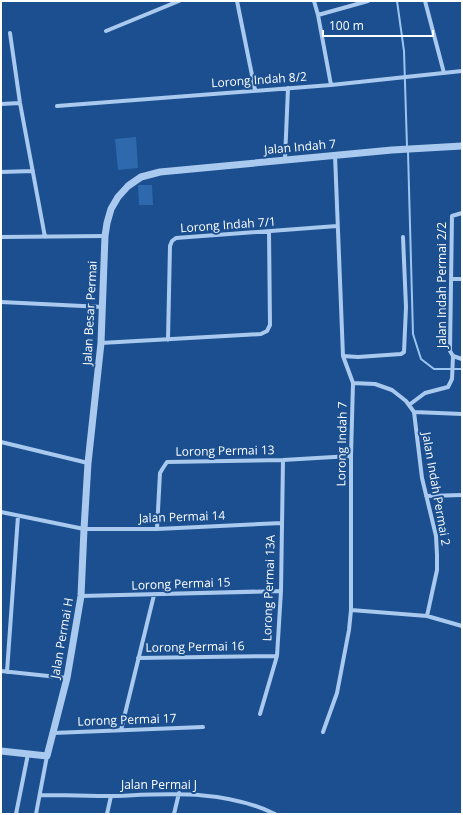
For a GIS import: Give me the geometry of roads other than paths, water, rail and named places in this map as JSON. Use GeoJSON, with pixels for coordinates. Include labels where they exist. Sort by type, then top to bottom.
{"type":"FeatureCollection","features":[{"type":"Feature","properties":{"kind":"street"},"geometry":{"type":"LineString","coordinates":[[106,31],[179,1]]}},
{"type":"Feature","properties":{"kind":"street"},"geometry":{"type":"LineString","coordinates":[[237,1],[255,90]]}},
{"type":"Feature","properties":{"kind":"street"},"geometry":{"type":"LineString","coordinates":[[314,1],[331,85]]}},
{"type":"Feature","properties":{"kind":"street"},"geometry":{"type":"LineString","coordinates":[[318,15],[368,1]]}},
{"type":"Feature","properties":{"kind":"street"},"geometry":{"type":"LineString","coordinates":[[425,1],[444,73]]}},
{"type":"Feature","properties":{"kind":"street"},"geometry":{"type":"LineString","coordinates":[[10,33],[20,103],[45,237]]}},
{"type":"Feature","properties":{"kind":"street","name":"Lorong Indah 8/2"},"geometry":{"type":"LineString","coordinates":[[57,106],[331,85],[462,71]]}},
{"type":"Feature","properties":{"kind":"street"},"geometry":{"type":"LineString","coordinates":[[285,160],[288,88]]}},
{"type":"Feature","properties":{"kind":"street"},"geometry":{"type":"LineString","coordinates":[[1,104],[20,103]]}},
{"type":"Feature","properties":{"kind":"street","name":"Jalan Indah 7"},"geometry":{"type":"LineString","coordinates":[[141,177],[160,172],[335,155],[462,146]]}},
{"type":"Feature","properties":{"kind":"street","name":"Lorong Indah 7"},"geometry":{"type":"LineString","coordinates":[[323,732],[337,693],[351,610],[351,456],[353,382],[343,356],[335,155]]}},
{"type":"Feature","properties":{"kind":"street"},"geometry":{"type":"LineString","coordinates":[[1,172],[33,171]]}},
{"type":"Feature","properties":{"kind":"street","name":"Jalan Besar Permai"},"geometry":{"type":"LineString","coordinates":[[88,463],[101,343],[105,236],[111,209],[118,197],[128,186],[141,177]]}},
{"type":"Feature","properties":{"kind":"street","name":"Jalan Indah Permai 2/2"},"geometry":{"type":"LineString","coordinates":[[462,213],[452,216],[450,351],[453,356],[462,359]]}},
{"type":"Feature","properties":{"kind":"street","name":"Lorong Indah 7/1"},"geometry":{"type":"LineString","coordinates":[[168,340],[170,246],[172,241],[176,238],[337,226]]}},
{"type":"Feature","properties":{"kind":"street"},"geometry":{"type":"LineString","coordinates":[[101,343],[262,334],[267,332],[270,325],[269,232]]}},
{"type":"Feature","properties":{"kind":"street"},"geometry":{"type":"LineString","coordinates":[[1,237],[105,236]]}},
{"type":"Feature","properties":{"kind":"street"},"geometry":{"type":"LineString","coordinates":[[343,356],[358,357],[401,354],[404,352],[406,307],[403,237]]}},
{"type":"Feature","properties":{"kind":"street"},"geometry":{"type":"LineString","coordinates":[[451,279],[462,279]]}},
{"type":"Feature","properties":{"kind":"street"},"geometry":{"type":"LineString","coordinates":[[1,302],[103,307]]}},
{"type":"Feature","properties":{"kind":"street"},"geometry":{"type":"LineString","coordinates":[[409,404],[429,391],[446,388],[450,384],[453,356]]}},
{"type":"Feature","properties":{"kind":"street","name":"Jalan Indah Permai 2"},"geometry":{"type":"LineString","coordinates":[[353,382],[368,382],[384,386],[400,395],[409,404],[414,412],[422,478],[436,536],[436,570],[428,616]]}},
{"type":"Feature","properties":{"kind":"street"},"geometry":{"type":"LineString","coordinates":[[414,412],[462,414]]}},
{"type":"Feature","properties":{"kind":"street"},"geometry":{"type":"LineString","coordinates":[[1,442],[88,463]]}},
{"type":"Feature","properties":{"kind":"street","name":"Lorong Permai 13"},"geometry":{"type":"LineString","coordinates":[[157,529],[160,473],[167,462],[283,460],[351,456]]}},
{"type":"Feature","properties":{"kind":"street","name":"Lorong Permai 13A"},"geometry":{"type":"LineString","coordinates":[[260,714],[277,656],[281,591],[283,460]]}},
{"type":"Feature","properties":{"kind":"street","name":"Jalan Permai H"},"geometry":{"type":"LineString","coordinates":[[36,814],[41,795],[47,756],[67,678],[81,596],[88,463]]}},
{"type":"Feature","properties":{"kind":"street"},"geometry":{"type":"LineString","coordinates":[[426,496],[462,495]]}},
{"type":"Feature","properties":{"kind":"street","name":"Jalan Permai 14"},"geometry":{"type":"LineString","coordinates":[[1,512],[84,529],[157,529],[282,523]]}},
{"type":"Feature","properties":{"kind":"street"},"geometry":{"type":"LineString","coordinates":[[7,672],[18,516]]}},
{"type":"Feature","properties":{"kind":"street","name":"Lorong Permai 15"},"geometry":{"type":"LineString","coordinates":[[81,596],[281,591]]}},
{"type":"Feature","properties":{"kind":"street"},"geometry":{"type":"LineString","coordinates":[[121,730],[154,595]]}},
{"type":"Feature","properties":{"kind":"street"},"geometry":{"type":"LineString","coordinates":[[351,610],[428,616],[462,626]]}},
{"type":"Feature","properties":{"kind":"street","name":"Lorong Permai 16"},"geometry":{"type":"LineString","coordinates":[[138,658],[277,656]]}},
{"type":"Feature","properties":{"kind":"street"},"geometry":{"type":"LineString","coordinates":[[1,671],[67,678]]}},
{"type":"Feature","properties":{"kind":"street","name":"Lorong Permai 17"},"geometry":{"type":"LineString","coordinates":[[53,732],[202,727]]}},
{"type":"Feature","properties":{"kind":"street"},"geometry":{"type":"LineString","coordinates":[[1,751],[47,756]]}},
{"type":"Feature","properties":{"kind":"street"},"geometry":{"type":"LineString","coordinates":[[16,814],[28,754]]}},
{"type":"Feature","properties":{"kind":"street"},"geometry":{"type":"LineString","coordinates":[[174,814],[179,794]]}},
{"type":"Feature","properties":{"kind":"street","name":"Jalan Permai J"},"geometry":{"type":"LineString","coordinates":[[41,795],[210,795],[250,803],[275,814]]}},
{"type":"Feature","properties":{"kind":"street"},"geometry":{"type":"LineString","coordinates":[[107,814],[111,796]]}},
{"type":"Feature","properties":{"kind":"waterway"},"geometry":{"type":"LineString","coordinates":[[397,1],[404,51],[407,147]]}},
{"type":"Feature","properties":{"kind":"waterway"},"geometry":{"type":"LineString","coordinates":[[408,152],[413,334],[421,359],[434,369],[462,369]]}}]}
